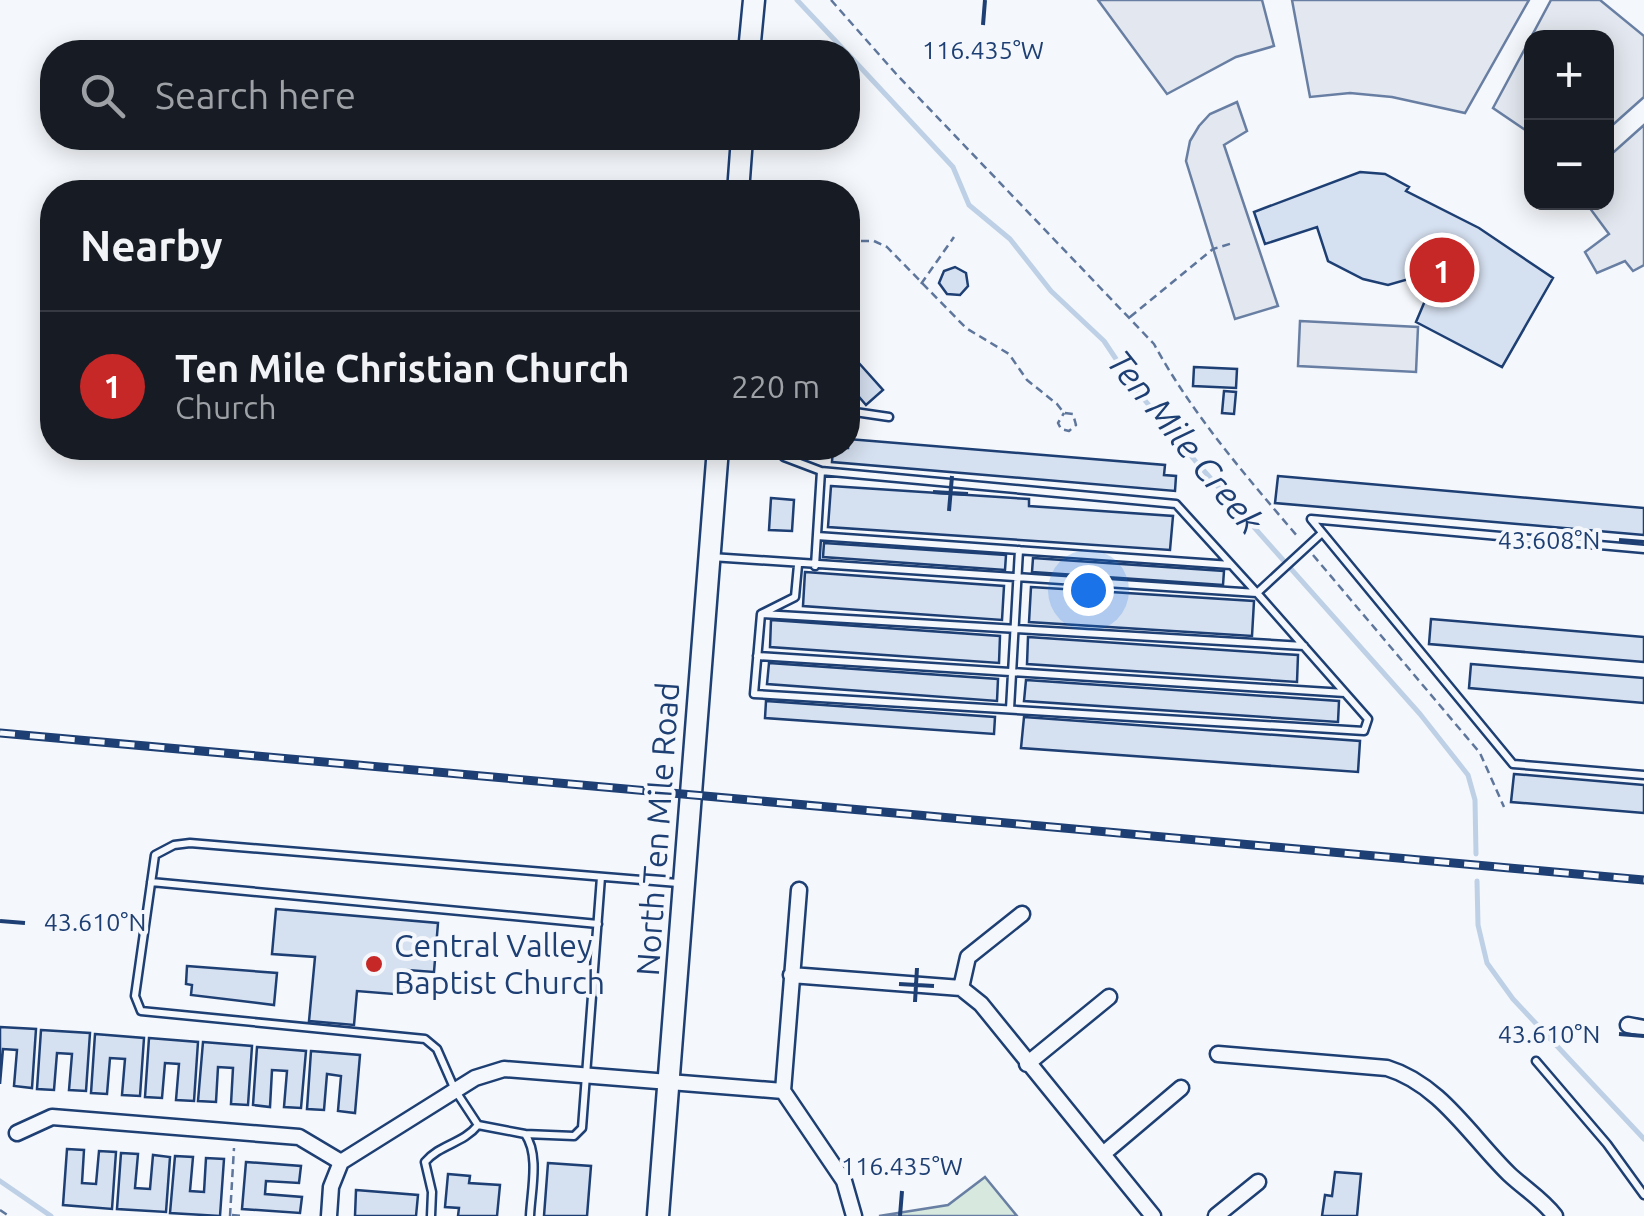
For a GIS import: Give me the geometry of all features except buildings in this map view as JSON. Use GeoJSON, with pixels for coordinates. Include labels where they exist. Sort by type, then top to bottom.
{"type":"FeatureCollection","features":[{"type":"Feature","properties":{"kind":"main road"},"geometry":{"type":"LineString","coordinates":[[750,40],[754,0]]}},
{"type":"Feature","properties":{"kind":"main road"},"geometry":{"type":"LineString","coordinates":[[739,180],[741,150]]}},
{"type":"Feature","properties":{"kind":"main road","name":"North Ten Mile Road"},"geometry":{"type":"LineString","coordinates":[[658,1216],[717,460]]}},
{"type":"Feature","properties":{"kind":"street"},"geometry":{"type":"LineString","coordinates":[[800,890],[783,1091],[844,1180],[854,1216]]}},
{"type":"Feature","properties":{"kind":"street"},"geometry":{"type":"LineString","coordinates":[[961,988],[968,957],[1022,914]]}},
{"type":"Feature","properties":{"kind":"street"},"geometry":{"type":"LineString","coordinates":[[790,975],[961,988],[981,1004],[1154,1216]]}},
{"type":"Feature","properties":{"kind":"street"},"geometry":{"type":"LineString","coordinates":[[1027,1064],[1109,997]]}},
{"type":"Feature","properties":{"kind":"street"},"geometry":{"type":"LineString","coordinates":[[1628,1025],[1644,1028]]}},
{"type":"Feature","properties":{"kind":"street"},"geometry":{"type":"LineString","coordinates":[[1218,1054],[1387,1068],[1410,1075],[1428,1088],[1513,1178],[1544,1201],[1555,1216]]}},
{"type":"Feature","properties":{"kind":"street"},"geometry":{"type":"LineString","coordinates":[[329,1216],[331,1187],[340,1162],[490,1071],[783,1091]]}},
{"type":"Feature","properties":{"kind":"street"},"geometry":{"type":"LineString","coordinates":[[1103,1154],[1182,1088]]}},
{"type":"Feature","properties":{"kind":"street"},"geometry":{"type":"LineString","coordinates":[[17,1133],[52,1117],[299,1137],[340,1162]]}},
{"type":"Feature","properties":{"kind":"street"},"geometry":{"type":"LineString","coordinates":[[1216,1216],[1258,1182]]}},
{"type":"Feature","properties":{"kind":"lane"},"geometry":{"type":"LineString","coordinates":[[860,412],[889,416]]}},
{"type":"Feature","properties":{"kind":"lane"},"geometry":{"type":"LineString","coordinates":[[761,614],[754,694],[1364,731],[1368,719],[1176,504],[821,471],[792,460]]}},
{"type":"Feature","properties":{"kind":"lane"},"geometry":{"type":"LineString","coordinates":[[815,566],[821,471]]}},
{"type":"Feature","properties":{"kind":"lane"},"geometry":{"type":"LineString","coordinates":[[1644,548],[1311,519],[1513,764],[1644,775]]}},
{"type":"Feature","properties":{"kind":"lane"},"geometry":{"type":"LineString","coordinates":[[710,557],[1257,593],[1322,533]]}},
{"type":"Feature","properties":{"kind":"lane"},"geometry":{"type":"LineString","coordinates":[[817,536],[1233,566]]}},
{"type":"Feature","properties":{"kind":"lane"},"geometry":{"type":"LineString","coordinates":[[1010,709],[1019,550]]}},
{"type":"Feature","properties":{"kind":"lane"},"geometry":{"type":"LineString","coordinates":[[761,614],[795,596],[798,565]]}},
{"type":"Feature","properties":{"kind":"lane"},"geometry":{"type":"LineString","coordinates":[[761,614],[1304,646]]}},
{"type":"Feature","properties":{"kind":"lane"},"geometry":{"type":"LineString","coordinates":[[758,656],[1346,693]]}},
{"type":"Feature","properties":{"kind":"lane"},"geometry":{"type":"LineString","coordinates":[[601,878],[587,1075],[580,1132],[574,1136],[525,1134],[478,1125],[437,1049],[425,1038],[141,1010],[135,996],[155,855],[190,842],[684,883]]}},
{"type":"Feature","properties":{"kind":"lane"},"geometry":{"type":"LineString","coordinates":[[151,882],[598,924]]}},
{"type":"Feature","properties":{"kind":"lane"},"geometry":{"type":"LineString","coordinates":[[1536,1061],[1607,1144],[1644,1195]]}},
{"type":"Feature","properties":{"kind":"lane"},"geometry":{"type":"LineString","coordinates":[[431,1216],[432,1192],[425,1162],[437,1150],[468,1138],[478,1125]]}},
{"type":"Feature","properties":{"kind":"lane"},"geometry":{"type":"LineString","coordinates":[[525,1134],[534,1153],[530,1216]]}},
{"type":"Feature","properties":{"kind":"path"},"geometry":{"type":"LineString","coordinates":[[831,0],[898,76],[1154,344],[1174,380],[1240,469],[1480,753],[1504,807]]}},
{"type":"Feature","properties":{"kind":"path"},"geometry":{"type":"LineString","coordinates":[[921,284],[954,237]]}},
{"type":"Feature","properties":{"kind":"path"},"geometry":{"type":"LineString","coordinates":[[860,242],[882,243],[966,328],[1000,346],[1026,380],[1064,413]]}},
{"type":"Feature","properties":{"kind":"path"},"geometry":{"type":"LineString","coordinates":[[1129,317],[1213,250],[1233,243]]}},
{"type":"Feature","properties":{"kind":"path"},"geometry":{"type":"LineString","coordinates":[[236,1132],[230,1216],[242,1216]]}},
{"type":"Feature","properties":{"kind":"path"},"geometry":{"type":"LineString","coordinates":[[0,1210],[9,1216]]}},
{"type":"Feature","properties":{"kind":"shaded area"},"geometry":{"type":"Polygon","coordinates":[[[1098,0],[1262,0],[1274,46],[1236,57],[1167,94],[1098,0]]]}},
{"type":"Feature","properties":{"kind":"shaded area"},"geometry":{"type":"Polygon","coordinates":[[[1292,0],[1529,0],[1465,113],[1392,97],[1350,93],[1310,97],[1292,0]]]}},
{"type":"Feature","properties":{"kind":"shaded area"},"geometry":{"type":"Polygon","coordinates":[[[1551,0],[1600,0],[1644,36],[1644,97],[1614,124],[1614,30],[1535,30],[1551,0]]]}},
{"type":"Feature","properties":{"kind":"shaded area"},"geometry":{"type":"Polygon","coordinates":[[[1524,50],[1524,129],[1493,108],[1524,50]]]}},
{"type":"Feature","properties":{"kind":"shaded area"},"geometry":{"type":"Polygon","coordinates":[[[1237,102],[1247,131],[1224,145],[1278,306],[1235,319],[1186,161],[1190,141],[1199,126],[1210,114],[1237,102]]]}},
{"type":"Feature","properties":{"kind":"shaded area"},"geometry":{"type":"Polygon","coordinates":[[[1644,125],[1644,265],[1633,271],[1625,261],[1597,273],[1585,252],[1609,234],[1591,210],[1614,210],[1614,152],[1644,125]]]}},
{"type":"Feature","properties":{"kind":"shaded area"},"geometry":{"type":"Polygon","coordinates":[[[1300,321],[1418,327],[1416,372],[1298,366],[1300,321]]]}},
{"type":"Feature","properties":{"kind":"shaded area"},"geometry":{"type":"Polygon","coordinates":[[[985,1177],[1017,1216],[879,1216],[948,1205],[985,1177]]]}},
{"type":"Feature","properties":{"kind":"waterway","name":"Ten Mile Creek"},"geometry":{"type":"LineString","coordinates":[[797,0],[835,40]]}},
{"type":"Feature","properties":{"kind":"waterway","name":"Ten Mile Creek"},"geometry":{"type":"LineString","coordinates":[[860,67],[953,167],[969,205],[1010,239],[1051,291],[1104,341],[1138,392],[1197,463],[1420,714],[1468,775],[1475,800],[1476,854]]}},
{"type":"Feature","properties":{"kind":"waterway","name":"Ten Mile Creek"},"geometry":{"type":"LineString","coordinates":[[1477,881],[1478,925],[1487,963],[1513,999],[1644,1139]]}},
{"type":"Feature","properties":{"kind":"waterway"},"geometry":{"type":"LineString","coordinates":[[0,1181],[51,1216]]}},
{"type":"Feature","properties":{"kind":"railway"},"geometry":{"type":"LineString","coordinates":[[0,733],[1644,880]]}},
{"type":"Feature","properties":{"kind":"place","name":"Ten Mile Christian Church"},"geometry":{"type":"Point","coordinates":[1442,270]}},
{"type":"Feature","properties":{"kind":"place","name":"Central Valley Baptist Church"},"geometry":{"type":"Point","coordinates":[374,964]}}]}
